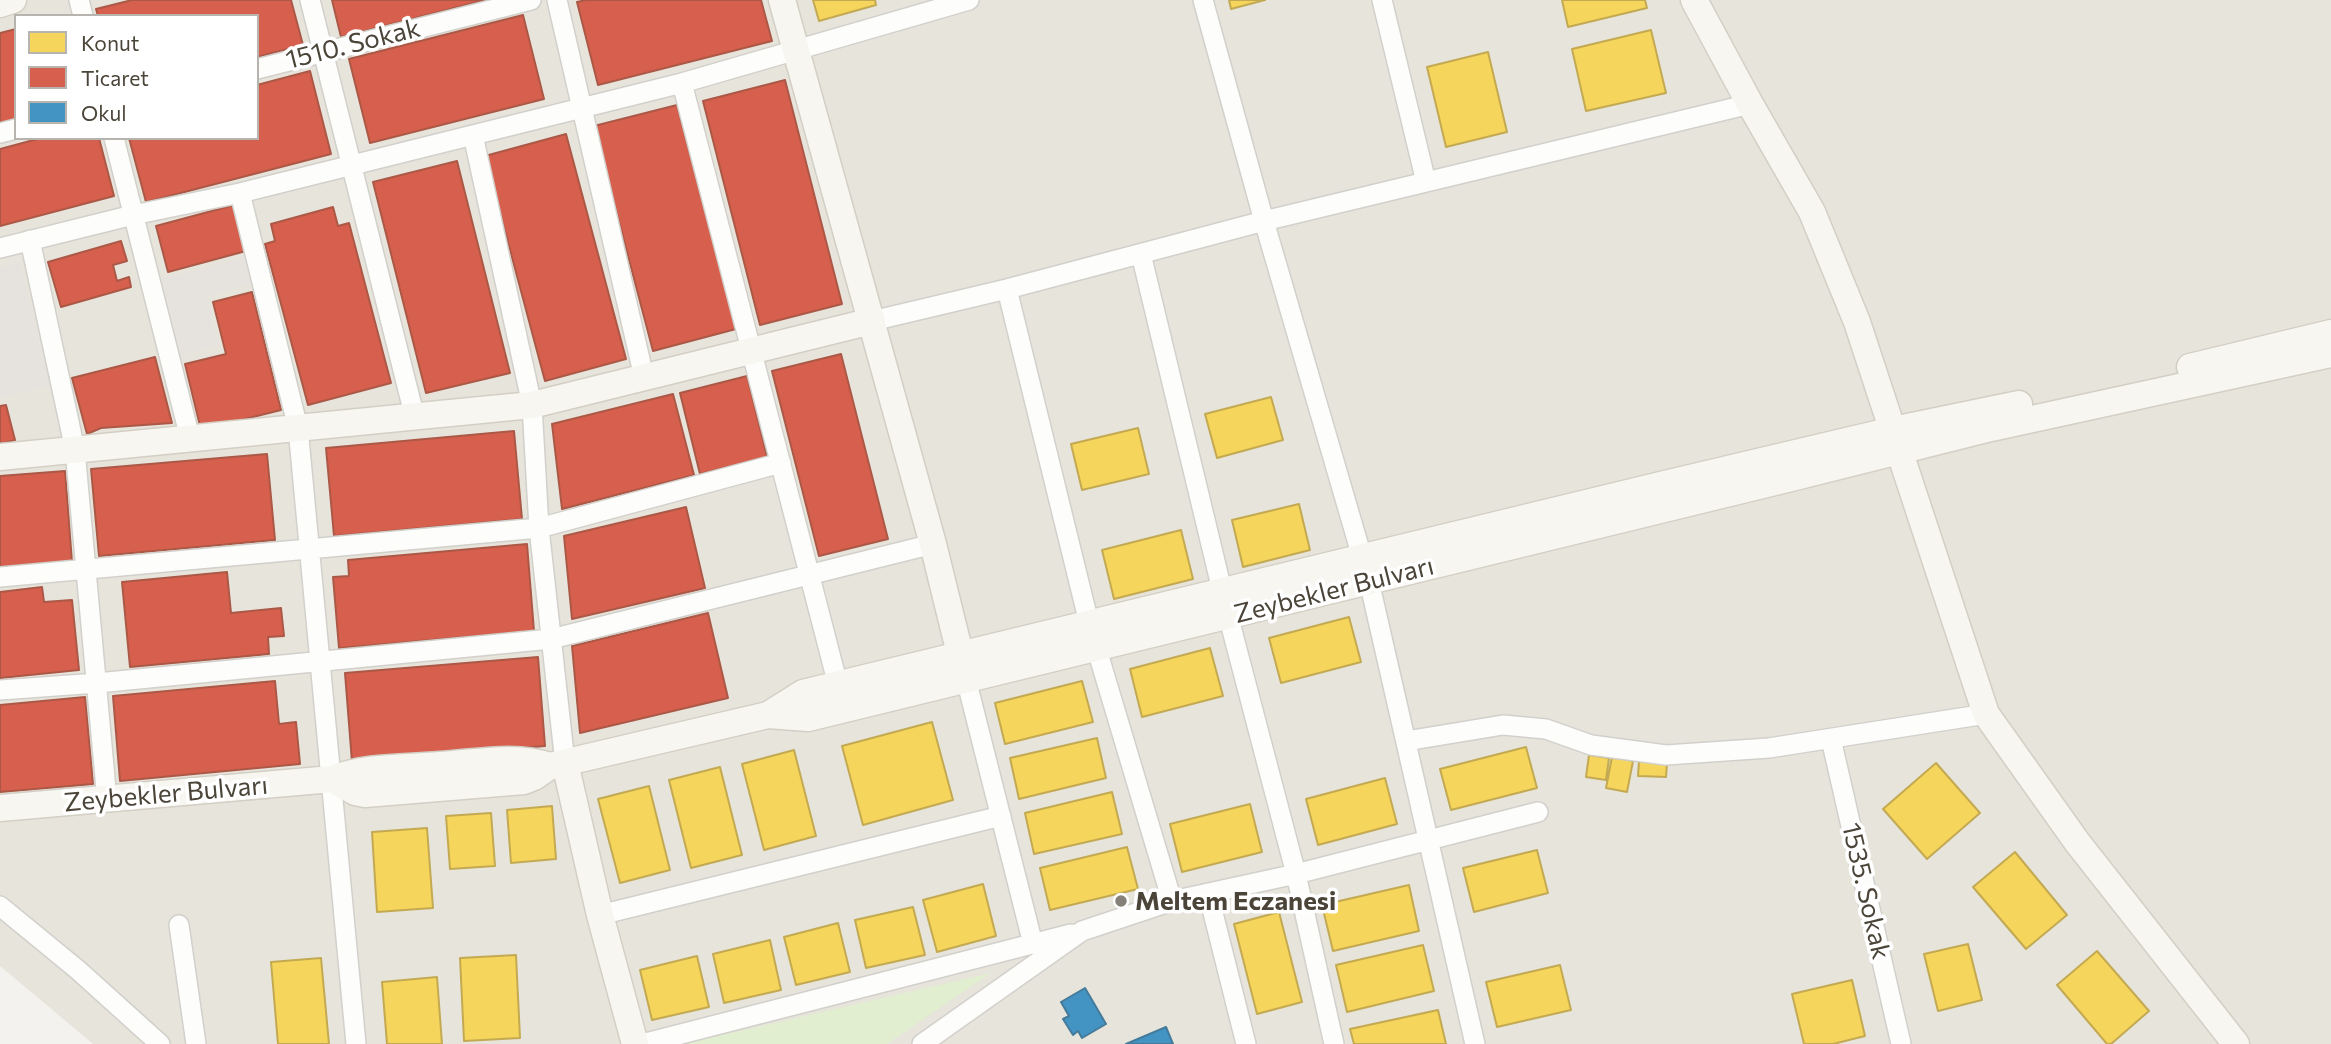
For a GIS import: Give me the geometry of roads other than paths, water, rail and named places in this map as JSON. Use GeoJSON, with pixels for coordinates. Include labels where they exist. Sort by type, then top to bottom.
{"type":"FeatureCollection","features":[{"type":"Feature","properties":{"kind":"street"},"geometry":{"type":"LineString","coordinates":[[0,4],[13,0]]}},
{"type":"Feature","properties":{"kind":"street"},"geometry":{"type":"LineString","coordinates":[[310,0],[415,418]]}},
{"type":"Feature","properties":{"kind":"street","name":"1510. Sokak"},"geometry":{"type":"LineString","coordinates":[[259,68],[531,0]]}},
{"type":"Feature","properties":{"kind":"street"},"geometry":{"type":"LineString","coordinates":[[557,0],[644,377]]}},
{"type":"Feature","properties":{"kind":"street"},"geometry":{"type":"LineString","coordinates":[[782,0],[933,544],[1033,944]]}},
{"type":"Feature","properties":{"kind":"street"},"geometry":{"type":"LineString","coordinates":[[0,248],[353,165],[682,83],[969,0]]}},
{"type":"Feature","properties":{"kind":"street"},"geometry":{"type":"LineString","coordinates":[[1203,0],[1264,222],[1366,569],[1475,1044]]}},
{"type":"Feature","properties":{"kind":"street"},"geometry":{"type":"LineString","coordinates":[[1382,0],[1426,182]]}},
{"type":"Feature","properties":{"kind":"street"},"geometry":{"type":"LineString","coordinates":[[1694,0],[1812,212],[1857,322],[1986,714],[2077,842],[2236,1044]]}},
{"type":"Feature","properties":{"kind":"street"},"geometry":{"type":"LineString","coordinates":[[682,83],[838,685]]}},
{"type":"Feature","properties":{"kind":"street"},"geometry":{"type":"LineString","coordinates":[[0,457],[533,405],[752,349],[1007,289],[1264,222],[1750,104]]}},
{"type":"Feature","properties":{"kind":"street"},"geometry":{"type":"LineString","coordinates":[[473,135],[533,405],[538,528],[551,639],[558,764],[635,1044]]}},
{"type":"Feature","properties":{"kind":"street"},"geometry":{"type":"LineString","coordinates":[[114,140],[190,438]]}},
{"type":"Feature","properties":{"kind":"street"},"geometry":{"type":"LineString","coordinates":[[240,192],[298,428],[356,1044]]}},
{"type":"Feature","properties":{"kind":"street"},"geometry":{"type":"LineString","coordinates":[[30,240],[75,450],[107,800]]}},
{"type":"Feature","properties":{"kind":"street"},"geometry":{"type":"LineString","coordinates":[[1142,254],[1225,603],[1296,874],[1334,1044]]}},
{"type":"Feature","properties":{"kind":"street"},"geometry":{"type":"LineString","coordinates":[[1007,289],[1093,635],[1172,901]]}},
{"type":"Feature","properties":{"kind":"street"},"geometry":{"type":"LineString","coordinates":[[1896,441],[2151,376],[2331,334]]}},
{"type":"Feature","properties":{"kind":"street"},"geometry":{"type":"LineString","coordinates":[[1896,441],[1991,428],[2331,354]]}},
{"type":"Feature","properties":{"kind":"street","name":"Zeybekler Bulvarı"},"geometry":{"type":"LineString","coordinates":[[0,808],[332,779],[361,770],[502,761],[558,764],[768,715],[808,718],[963,667],[1896,441]]}},
{"type":"Feature","properties":{"kind":"street"},"geometry":{"type":"LineString","coordinates":[[0,577],[538,528],[781,463]]}},
{"type":"Feature","properties":{"kind":"street"},"geometry":{"type":"LineString","coordinates":[[0,690],[551,639],[933,544]]}},
{"type":"Feature","properties":{"kind":"street","name":"Zeybekler Bulvarı"},"geometry":{"type":"LineString","coordinates":[[768,715],[803,693],[838,685],[963,667]]}},
{"type":"Feature","properties":{"kind":"street"},"geometry":{"type":"LineString","coordinates":[[1406,741],[1503,725],[1546,729],[1591,745],[1665,755],[1769,748],[1986,714]]}},
{"type":"Feature","properties":{"kind":"street","name":"1535. Sokak"},"geometry":{"type":"LineString","coordinates":[[1832,739],[1901,1044]]}},
{"type":"Feature","properties":{"kind":"street"},"geometry":{"type":"LineString","coordinates":[[642,1044],[1082,931],[1172,901],[1296,874],[1538,812]]}},
{"type":"Feature","properties":{"kind":"street"},"geometry":{"type":"LineString","coordinates":[[600,915],[1001,816]]}},
{"type":"Feature","properties":{"kind":"street"},"geometry":{"type":"LineString","coordinates":[[1208,893],[1246,1044]]}},
{"type":"Feature","properties":{"kind":"street"},"geometry":{"type":"LineString","coordinates":[[0,906],[78,970],[160,1044]]}},
{"type":"Feature","properties":{"kind":"street"},"geometry":{"type":"LineString","coordinates":[[179,925],[196,1044]]}},
{"type":"Feature","properties":{"kind":"street"},"geometry":{"type":"LineString","coordinates":[[922,1044],[1082,931]]}},
{"type":"Feature","properties":{"kind":"place","name":"Meltem Eczanesi"},"geometry":{"type":"Point","coordinates":[1121,901]}}]}
